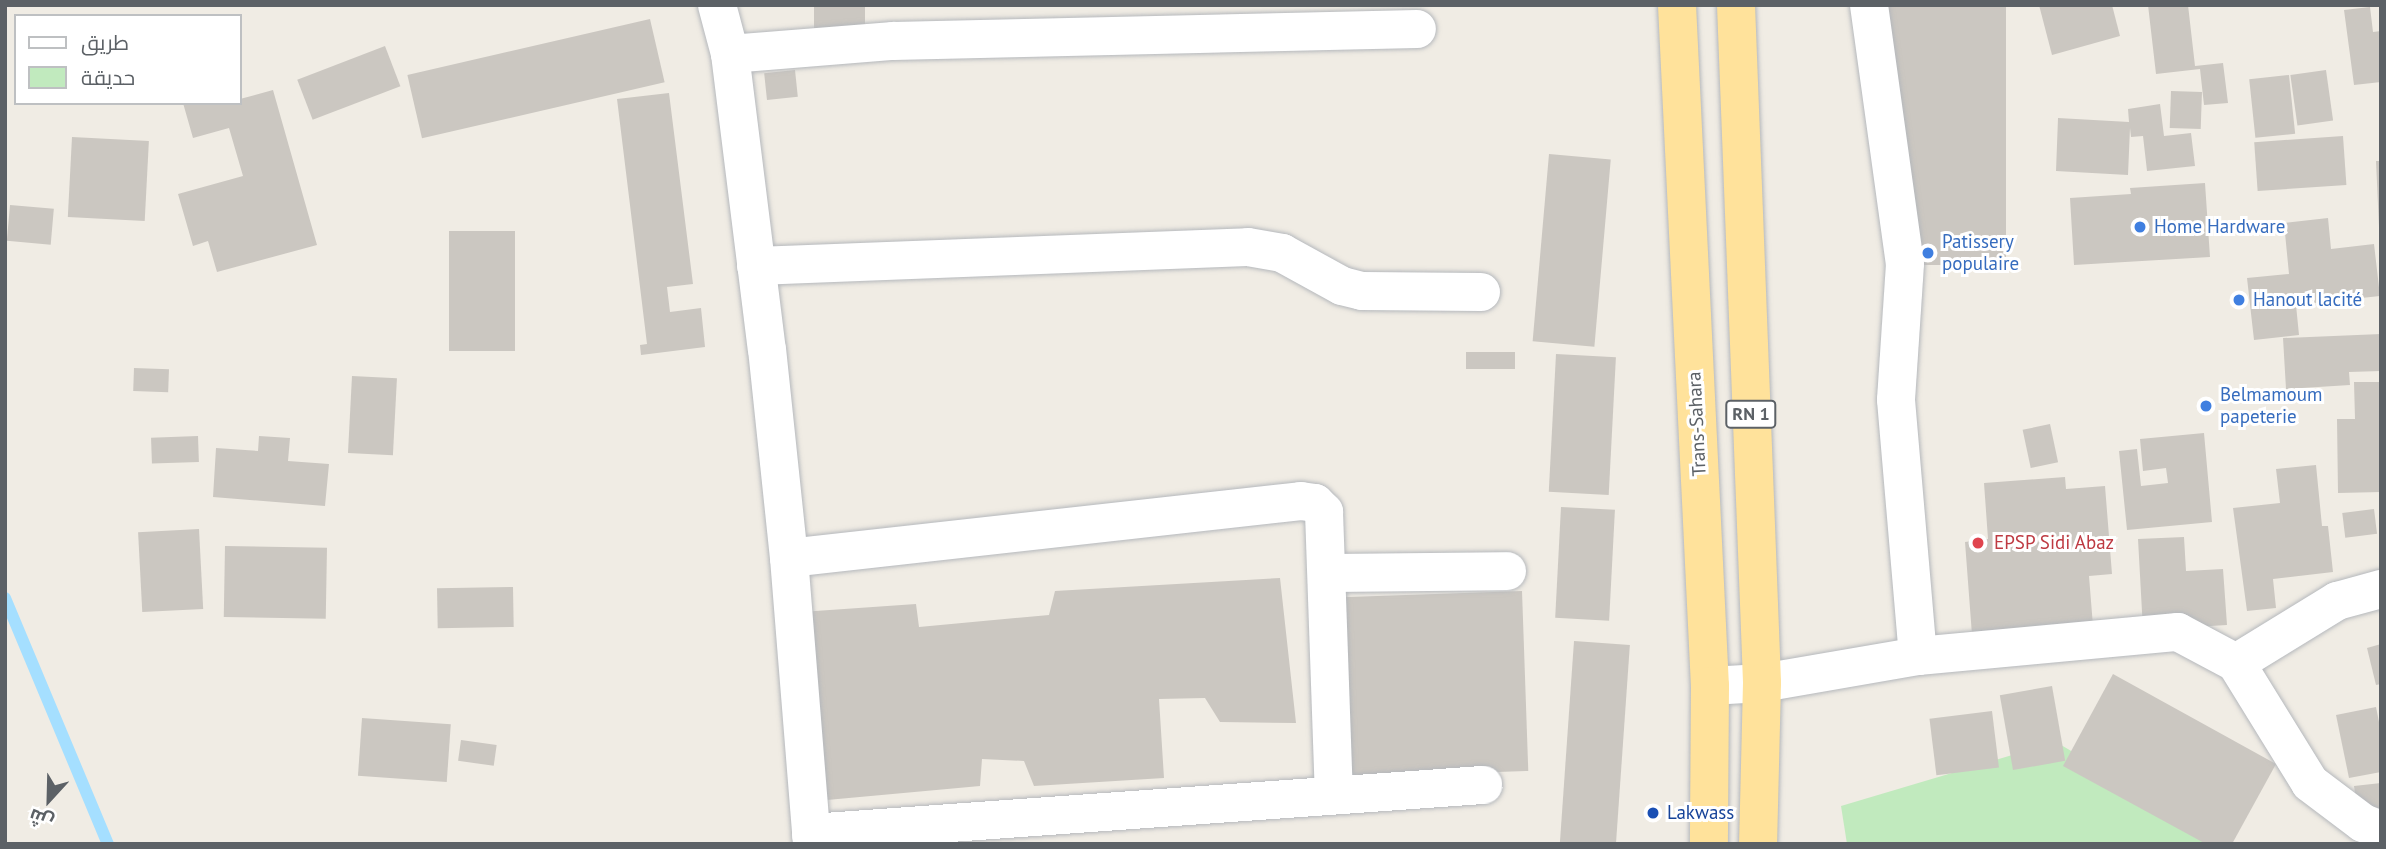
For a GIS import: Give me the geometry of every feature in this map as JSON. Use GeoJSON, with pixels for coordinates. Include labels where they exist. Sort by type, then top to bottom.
{"type":"FeatureCollection","features":[{"type":"Feature","properties":{"kind":"highway","name":"Trans-Sahara"},"geometry":{"type":"LineString","coordinates":[[1677,5],[1710,686],[1709,844]]}},
{"type":"Feature","properties":{"kind":"highway","name":"RN 1"},"geometry":{"type":"LineString","coordinates":[[1735,5],[1762,683],[1758,844]]}},
{"type":"Feature","properties":{"kind":"street"},"geometry":{"type":"LineString","coordinates":[[717,5],[730,54],[789,558],[811,839],[1334,794],[1483,785]]}},
{"type":"Feature","properties":{"kind":"street"},"geometry":{"type":"LineString","coordinates":[[1869,5],[1905,264],[1896,400],[1918,656]]}},
{"type":"Feature","properties":{"kind":"street"},"geometry":{"type":"LineString","coordinates":[[730,54],[893,41],[1417,29]]}},
{"type":"Feature","properties":{"kind":"street"},"geometry":{"type":"LineString","coordinates":[[756,266],[1248,247],[1282,253],[1342,286],[1362,291],[1481,292]]}},
{"type":"Feature","properties":{"kind":"street"},"geometry":{"type":"LineString","coordinates":[[789,558],[1301,501],[1315,503],[1324,512],[1328,573],[1334,794]]}},
{"type":"Feature","properties":{"kind":"street"},"geometry":{"type":"LineString","coordinates":[[1328,573],[1507,571]]}},
{"type":"Feature","properties":{"kind":"street"},"geometry":{"type":"LineString","coordinates":[[2236,663],[2337,601],[2381,589]]}},
{"type":"Feature","properties":{"kind":"street"},"geometry":{"type":"LineString","coordinates":[[1710,686],[1762,683],[1918,656],[2178,632],[2236,663],[2310,783],[2354,817],[2381,830]]}},
{"type":"Feature","properties":{"kind":"green space"},"geometry":{"type":"Polygon","coordinates":[[[2056,742],[2228,844],[1847,844],[1841,806],[2056,742]]]}},
{"type":"Feature","properties":{"kind":"building"},"geometry":{"type":"Polygon","coordinates":[[[814,5],[865,5],[865,54],[814,54],[814,5]]]}},
{"type":"Feature","properties":{"kind":"building"},"geometry":{"type":"Polygon","coordinates":[[[1888,5],[2006,5],[2006,265],[1888,265],[1888,5]]]}},
{"type":"Feature","properties":{"kind":"building"},"geometry":{"type":"Polygon","coordinates":[[[2039,5],[2112,5],[2120,36],[2052,55],[2039,5]]]}},
{"type":"Feature","properties":{"kind":"building"},"geometry":{"type":"Polygon","coordinates":[[[2148,5],[2188,5],[2195,66],[2223,63],[2228,103],[2204,105],[2200,69],[2156,74],[2148,5]]]}},
{"type":"Feature","properties":{"kind":"building"},"geometry":{"type":"Polygon","coordinates":[[[2370,7],[2373,32],[2381,31],[2381,82],[2354,85],[2344,10],[2370,7]]]}},
{"type":"Feature","properties":{"kind":"building"},"geometry":{"type":"Polygon","coordinates":[[[650,19],[665,82],[422,138],[407,75],[650,19]]]}},
{"type":"Feature","properties":{"kind":"building"},"geometry":{"type":"Polygon","coordinates":[[[385,46],[400,86],[313,120],[297,80],[385,46]]]}},
{"type":"Feature","properties":{"kind":"building"},"geometry":{"type":"Polygon","coordinates":[[[795,70],[798,97],[767,100],[764,73],[795,70]]]}},
{"type":"Feature","properties":{"kind":"building"},"geometry":{"type":"Polygon","coordinates":[[[2326,70],[2333,121],[2297,126],[2290,75],[2326,70]]]}},
{"type":"Feature","properties":{"kind":"building"},"geometry":{"type":"Polygon","coordinates":[[[2289,75],[2295,134],[2255,138],[2249,79],[2289,75]]]}},
{"type":"Feature","properties":{"kind":"building"},"geometry":{"type":"Polygon","coordinates":[[[273,90],[317,245],[217,272],[208,241],[193,246],[178,194],[243,176],[229,128],[193,138],[184,105],[242,105],[242,98],[273,90]]]}},
{"type":"Feature","properties":{"kind":"building"},"geometry":{"type":"Polygon","coordinates":[[[2171,91],[2202,92],[2201,129],[2170,128],[2171,91]]]}},
{"type":"Feature","properties":{"kind":"building"},"geometry":{"type":"Polygon","coordinates":[[[669,93],[693,284],[667,287],[670,312],[701,308],[705,347],[641,355],[640,345],[647,344],[617,99],[669,93]]]}},
{"type":"Feature","properties":{"kind":"building"},"geometry":{"type":"Polygon","coordinates":[[[2160,104],[2164,136],[2191,133],[2195,166],[2147,171],[2143,136],[2131,137],[2130,128],[2128,175],[2056,171],[2058,118],[2129,122],[2128,109],[2160,104]]]}},
{"type":"Feature","properties":{"kind":"building"},"geometry":{"type":"Polygon","coordinates":[[[2343,136],[2346,185],[2258,191],[2254,142],[2343,136]]]}},
{"type":"Feature","properties":{"kind":"building"},"geometry":{"type":"Polygon","coordinates":[[[72,137],[149,141],[145,221],[68,217],[72,137]]]}},
{"type":"Feature","properties":{"kind":"building"},"geometry":{"type":"Polygon","coordinates":[[[1549,154],[1611,159],[1594,347],[1533,341],[1549,154]]]}},
{"type":"Feature","properties":{"kind":"building"},"geometry":{"type":"Polygon","coordinates":[[[2376,161],[2381,161],[2381,227],[2379,227],[2376,161]]]}},
{"type":"Feature","properties":{"kind":"building","name":"Home Hardware"},"geometry":{"type":"Polygon","coordinates":[[[2205,183],[2210,257],[2074,265],[2070,198],[2131,194],[2130,188],[2205,183]]]}},
{"type":"Feature","properties":{"kind":"building"},"geometry":{"type":"Polygon","coordinates":[[[10,205],[54,209],[51,245],[7,241],[10,205]]]}},
{"type":"Feature","properties":{"kind":"building"},"geometry":{"type":"Polygon","coordinates":[[[2328,218],[2331,249],[2374,244],[2380,296],[2296,305],[2299,335],[2254,340],[2247,278],[2289,274],[2284,223],[2328,218]]]}},
{"type":"Feature","properties":{"kind":"building"},"geometry":{"type":"Polygon","coordinates":[[[449,231],[515,231],[515,351],[449,351],[449,231]]]}},
{"type":"Feature","properties":{"kind":"building"},"geometry":{"type":"Polygon","coordinates":[[[2381,334],[2381,371],[2349,372],[2350,385],[2286,389],[2283,338],[2381,334]]]}},
{"type":"Feature","properties":{"kind":"building"},"geometry":{"type":"Polygon","coordinates":[[[1466,352],[1515,352],[1515,369],[1466,369],[1466,352]]]}},
{"type":"Feature","properties":{"kind":"building"},"geometry":{"type":"Polygon","coordinates":[[[1556,354],[1616,357],[1609,495],[1549,492],[1556,354]]]}},
{"type":"Feature","properties":{"kind":"building"},"geometry":{"type":"Polygon","coordinates":[[[134,368],[169,369],[168,392],[133,391],[134,368]]]}},
{"type":"Feature","properties":{"kind":"building"},"geometry":{"type":"Polygon","coordinates":[[[352,376],[397,378],[393,455],[348,453],[352,376]]]}},
{"type":"Feature","properties":{"kind":"building"},"geometry":{"type":"Polygon","coordinates":[[[2354,382],[2381,382],[2381,492],[2338,493],[2337,419],[2355,419],[2354,382]]]}},
{"type":"Feature","properties":{"kind":"building"},"geometry":{"type":"Polygon","coordinates":[[[2050,424],[2058,462],[2031,468],[2023,430],[2050,424]]]}},
{"type":"Feature","properties":{"kind":"building"},"geometry":{"type":"Polygon","coordinates":[[[2204,433],[2212,522],[2127,530],[2119,451],[2137,449],[2141,486],[2168,483],[2166,468],[2143,471],[2140,439],[2204,433]]]}},
{"type":"Feature","properties":{"kind":"building"},"geometry":{"type":"Polygon","coordinates":[[[198,436],[199,462],[152,464],[151,438],[198,436]]]}},
{"type":"Feature","properties":{"kind":"building"},"geometry":{"type":"Polygon","coordinates":[[[259,436],[290,438],[288,461],[329,464],[325,506],[213,497],[216,448],[258,451],[259,436]]]}},
{"type":"Feature","properties":{"kind":"building"},"geometry":{"type":"Polygon","coordinates":[[[2316,465],[2322,526],[2328,526],[2333,572],[2273,579],[2276,608],[2247,611],[2233,508],[2280,503],[2276,469],[2316,465]]]}},
{"type":"Feature","properties":{"kind":"building"},"geometry":{"type":"Polygon","coordinates":[[[2065,477],[2066,489],[2105,486],[2112,574],[2089,576],[2093,626],[1972,635],[1965,542],[1988,539],[1984,483],[2065,477]]]}},
{"type":"Feature","properties":{"kind":"building"},"geometry":{"type":"Polygon","coordinates":[[[1561,507],[1615,510],[1609,621],[1555,618],[1561,507]]]}},
{"type":"Feature","properties":{"kind":"building"},"geometry":{"type":"Polygon","coordinates":[[[2374,509],[2377,534],[2345,538],[2342,513],[2374,509]]]}},
{"type":"Feature","properties":{"kind":"building"},"geometry":{"type":"Polygon","coordinates":[[[199,529],[203,609],[142,612],[138,532],[199,529]]]}},
{"type":"Feature","properties":{"kind":"building"},"geometry":{"type":"Polygon","coordinates":[[[2184,537],[2186,571],[2223,569],[2227,625],[2143,630],[2138,539],[2184,537]]]}},
{"type":"Feature","properties":{"kind":"building"},"geometry":{"type":"Polygon","coordinates":[[[225,546],[327,548],[326,619],[224,617],[225,546]]]}},
{"type":"Feature","properties":{"kind":"building"},"geometry":{"type":"Polygon","coordinates":[[[1280,578],[1296,723],[1220,722],[1205,698],[1159,699],[1164,778],[1034,786],[1024,761],[982,759],[980,786],[816,801],[801,612],[916,604],[919,627],[1049,615],[1055,591],[1280,578]]]}},
{"type":"Feature","properties":{"kind":"building"},"geometry":{"type":"Polygon","coordinates":[[[513,587],[514,627],[438,628],[437,588],[513,587]]]}},
{"type":"Feature","properties":{"kind":"building"},"geometry":{"type":"Polygon","coordinates":[[[1522,591],[1528,771],[1340,777],[1334,598],[1522,591]]]}},
{"type":"Feature","properties":{"kind":"building"},"geometry":{"type":"Polygon","coordinates":[[[1574,641],[1630,645],[1616,844],[1560,844],[1574,641]]]}},
{"type":"Feature","properties":{"kind":"building"},"geometry":{"type":"Polygon","coordinates":[[[2381,644],[2381,684],[2376,685],[2367,648],[2381,644]]]}},
{"type":"Feature","properties":{"kind":"building"},"geometry":{"type":"Polygon","coordinates":[[[2113,674],[2276,764],[2232,844],[2206,844],[2063,766],[2113,674]]]}},
{"type":"Feature","properties":{"kind":"building"},"geometry":{"type":"Polygon","coordinates":[[[2052,686],[2065,761],[2013,770],[2000,695],[2052,686]]]}},
{"type":"Feature","properties":{"kind":"building"},"geometry":{"type":"Polygon","coordinates":[[[2376,707],[2381,732],[2381,772],[2349,778],[2336,715],[2376,707]]]}},
{"type":"Feature","properties":{"kind":"building"},"geometry":{"type":"Polygon","coordinates":[[[1992,711],[1999,768],[1936,775],[1929,719],[1992,711]]]}},
{"type":"Feature","properties":{"kind":"building"},"geometry":{"type":"Polygon","coordinates":[[[362,718],[451,724],[447,782],[358,776],[362,718]]]}},
{"type":"Feature","properties":{"kind":"building"},"geometry":{"type":"Polygon","coordinates":[[[461,740],[497,745],[494,766],[458,761],[461,740]]]}},
{"type":"Feature","properties":{"kind":"building"},"geometry":{"type":"Polygon","coordinates":[[[2381,783],[2381,812],[2358,814],[2354,786],[2381,783]]]}},
{"type":"Feature","properties":{"kind":"waterway"},"geometry":{"type":"LineString","coordinates":[[5,598],[108,844]]}},
{"type":"Feature","properties":{"kind":"place","name":"Home Hardware"},"geometry":{"type":"Point","coordinates":[2140,227]}},
{"type":"Feature","properties":{"kind":"place","name":"Patissery populaire"},"geometry":{"type":"Point","coordinates":[1928,253]}},
{"type":"Feature","properties":{"kind":"place","name":"Hanout lacité"},"geometry":{"type":"Point","coordinates":[2239,300]}},
{"type":"Feature","properties":{"kind":"place","name":"Belmamoum papeterie"},"geometry":{"type":"Point","coordinates":[2206,406]}},
{"type":"Feature","properties":{"kind":"place","name":"EPSP Sidi Abaz"},"geometry":{"type":"Point","coordinates":[1978,543]}},
{"type":"Feature","properties":{"kind":"place","name":"Lakwass"},"geometry":{"type":"Point","coordinates":[1653,813]}}]}
